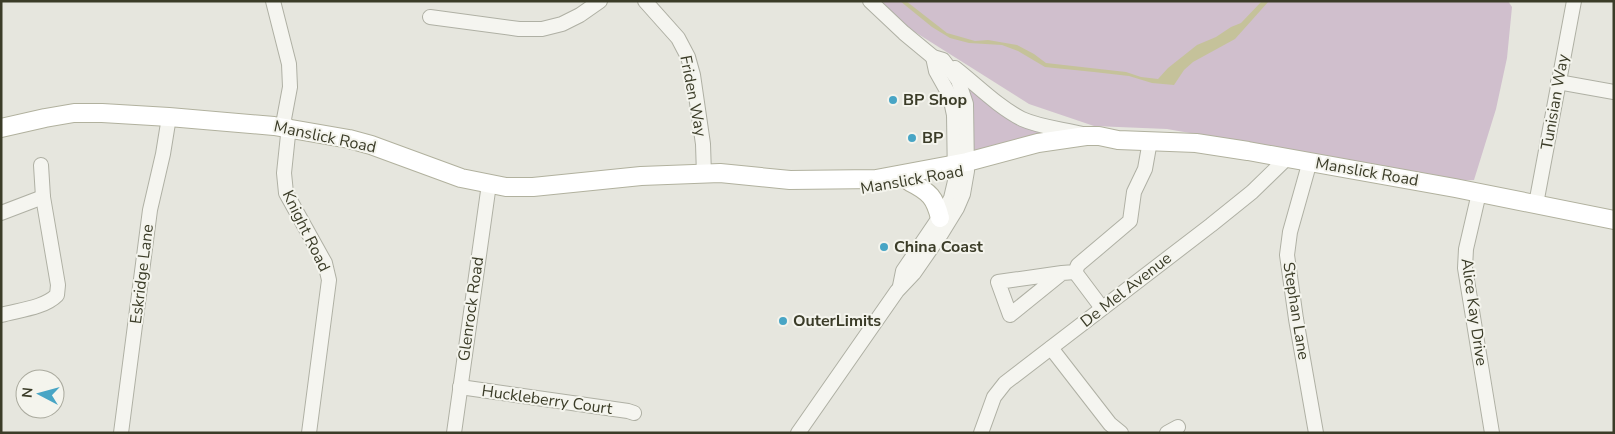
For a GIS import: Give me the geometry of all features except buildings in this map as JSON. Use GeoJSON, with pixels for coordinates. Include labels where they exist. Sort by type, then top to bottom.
{"type":"FeatureCollection","features":[{"type":"Feature","properties":{"kind":"main road","name":"Manslick Road"},"geometry":{"type":"LineString","coordinates":[[1,128],[44,118],[102,113],[169,116],[287,128],[349,139],[371,145],[461,178],[489,184],[533,188],[641,176],[720,173],[790,180],[876,183],[910,182],[1038,143],[1099,136],[1118,140],[1196,144],[1310,161],[1614,220]]}},
{"type":"Feature","properties":{"kind":"main road","name":"Manslick Road"},"geometry":{"type":"LineString","coordinates":[[876,183],[961,167],[1106,146],[1118,140]]}},
{"type":"Feature","properties":{"kind":"main road"},"geometry":{"type":"LineString","coordinates":[[910,182],[922,188],[934,199],[940,218]]}},
{"type":"Feature","properties":{"kind":"street","name":"Knight Road"},"geometry":{"type":"LineString","coordinates":[[273,1],[289,64],[290,87],[284,120],[288,138],[284,173],[286,193],[325,262],[329,280],[308,433]]}},
{"type":"Feature","properties":{"kind":"street"},"geometry":{"type":"LineString","coordinates":[[430,17],[519,29],[542,29],[562,24],[580,16],[600,1]]}},
{"type":"Feature","properties":{"kind":"street","name":"Friden Way"},"geometry":{"type":"LineString","coordinates":[[645,1],[678,38],[688,57],[693,75],[703,144],[704,174]]}},
{"type":"Feature","properties":{"kind":"street"},"geometry":{"type":"LineString","coordinates":[[870,1],[904,34],[955,68],[997,103],[1022,119],[1086,136]]}},
{"type":"Feature","properties":{"kind":"street","name":"Tunisian Way"},"geometry":{"type":"LineString","coordinates":[[1536,204],[1574,1]]}},
{"type":"Feature","properties":{"kind":"street"},"geometry":{"type":"LineString","coordinates":[[798,433],[900,286],[914,273],[946,227],[963,194],[961,167],[967,121],[964,98],[958,80],[938,58]]}},
{"type":"Feature","properties":{"kind":"street"},"geometry":{"type":"LineString","coordinates":[[1558,82],[1614,92]]}},
{"type":"Feature","properties":{"kind":"street","name":"Eskridge Lane"},"geometry":{"type":"LineString","coordinates":[[121,433],[150,210],[163,154],[169,116]]}},
{"type":"Feature","properties":{"kind":"street"},"geometry":{"type":"LineString","coordinates":[[1102,308],[1069,272],[1130,221],[1134,192],[1145,169],[1150,141]]}},
{"type":"Feature","properties":{"kind":"street","name":"De Mel Avenue"},"geometry":{"type":"LineString","coordinates":[[982,433],[987,414],[999,391],[1011,378],[1252,192],[1286,158]]}},
{"type":"Feature","properties":{"kind":"street","name":"Stephan Lane"},"geometry":{"type":"LineString","coordinates":[[1310,161],[1290,232],[1287,255],[1316,433]]}},
{"type":"Feature","properties":{"kind":"street"},"geometry":{"type":"LineString","coordinates":[[1,315],[44,304],[57,295],[58,286],[43,198],[42,165]]}},
{"type":"Feature","properties":{"kind":"street"},"geometry":{"type":"LineString","coordinates":[[900,286],[903,271],[940,218],[951,198],[961,167]]}},
{"type":"Feature","properties":{"kind":"street","name":"Glenrock Road"},"geometry":{"type":"LineString","coordinates":[[454,433],[489,184]]}},
{"type":"Feature","properties":{"kind":"street","name":"Alice Kay Drive"},"geometry":{"type":"LineString","coordinates":[[1479,193],[1466,249],[1465,268],[1492,433]]}},
{"type":"Feature","properties":{"kind":"street"},"geometry":{"type":"LineString","coordinates":[[1,213],[43,198]]}},
{"type":"Feature","properties":{"kind":"street"},"geometry":{"type":"LineString","coordinates":[[1051,348],[1110,424],[1121,433]]}},
{"type":"Feature","properties":{"kind":"street","name":"Huckleberry Court"},"geometry":{"type":"LineString","coordinates":[[460,387],[634,413]]}},
{"type":"Feature","properties":{"kind":"shaded area"},"geometry":{"type":"Polygon","coordinates":[[[876,1],[1508,1],[1512,7],[1507,58],[1496,109],[1474,180],[1422,182],[1335,158],[1167,129],[1094,126],[1029,104],[899,22],[876,1]]]}},
{"type":"Feature","properties":{"kind":"shaded area"},"geometry":{"type":"Polygon","coordinates":[[[900,1],[906,1],[947,33],[975,41],[988,40],[1017,45],[1046,63],[1126,72],[1141,77],[1158,79],[1168,68],[1197,45],[1241,23],[1262,1],[1269,1],[1235,39],[1193,62],[1184,70],[1174,85],[1152,83],[1129,76],[1045,67],[1018,51],[1002,45],[969,43],[950,38],[932,27],[900,1]]]}},
{"type":"Feature","properties":{"kind":"shaded area"},"geometry":{"type":"Polygon","coordinates":[[[962,79],[1050,132],[974,152],[972,150],[962,79]]]}},
{"type":"Feature","properties":{"kind":"place","name":"BP Shop"},"geometry":{"type":"Point","coordinates":[893,100]}},
{"type":"Feature","properties":{"kind":"place","name":"BP"},"geometry":{"type":"Point","coordinates":[912,138]}},
{"type":"Feature","properties":{"kind":"place","name":"China Coast"},"geometry":{"type":"Point","coordinates":[884,247]}},
{"type":"Feature","properties":{"kind":"place","name":"OuterLimits"},"geometry":{"type":"Point","coordinates":[783,321]}}]}
